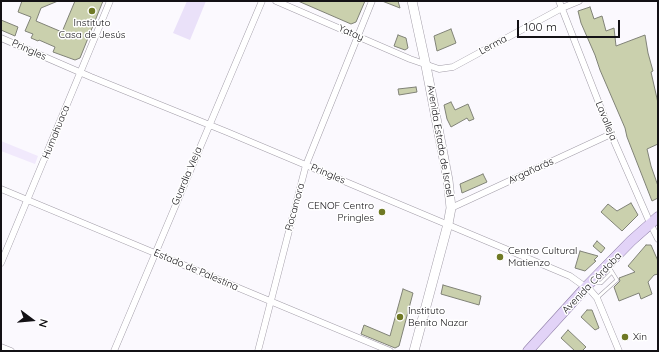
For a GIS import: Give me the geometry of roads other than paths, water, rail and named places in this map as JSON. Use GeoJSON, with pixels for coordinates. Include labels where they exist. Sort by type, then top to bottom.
{"type":"FeatureCollection","features":[{"type":"Feature","properties":{"kind":"main road","name":"Avenida Estado de Israel"},"geometry":{"type":"LineString","coordinates":[[412,1],[448,180],[451,208],[414,351]]}},
{"type":"Feature","properties":{"kind":"main road","name":"Avenida Córdoba"},"geometry":{"type":"LineString","coordinates":[[528,351],[588,285],[610,269],[650,223],[658,217]]}},
{"type":"Feature","properties":{"kind":"street","name":"Humahuaca"},"geometry":{"type":"LineString","coordinates":[[1,263],[110,1]]}},
{"type":"Feature","properties":{"kind":"street","name":"Guardia Vieja"},"geometry":{"type":"LineString","coordinates":[[114,351],[262,1]]}},
{"type":"Feature","properties":{"kind":"street","name":"Yatay"},"geometry":{"type":"LineString","coordinates":[[276,1],[426,66]]}},
{"type":"Feature","properties":{"kind":"street","name":"Rocamora"},"geometry":{"type":"LineString","coordinates":[[258,351],[306,165],[372,1]]}},
{"type":"Feature","properties":{"kind":"street","name":"Lavalleja"},"geometry":{"type":"LineString","coordinates":[[559,1],[611,134],[658,240]]}},
{"type":"Feature","properties":{"kind":"street","name":"Lerma"},"geometry":{"type":"LineString","coordinates":[[426,66],[439,69],[452,67],[562,8],[579,1]]}},
{"type":"Feature","properties":{"kind":"street","name":"Pringles"},"geometry":{"type":"LineString","coordinates":[[1,38],[563,272],[588,285],[597,298],[619,351]]}},
{"type":"Feature","properties":{"kind":"street","name":"Argañarás"},"geometry":{"type":"LineString","coordinates":[[451,208],[611,134]]}},
{"type":"Feature","properties":{"kind":"street","name":"Estado de Palestina"},"geometry":{"type":"LineString","coordinates":[[1,189],[390,351]]}},
{"type":"Feature","properties":{"kind":"street"},"geometry":{"type":"LineString","coordinates":[[1,347],[10,351]]}},
{"type":"Feature","properties":{"kind":"lane"},"geometry":{"type":"LineString","coordinates":[[597,298],[617,280],[610,269]]}},
{"type":"Feature","properties":{"kind":"place","name":"Instituto Casa de Jesús"},"geometry":{"type":"Point","coordinates":[92,11]}},
{"type":"Feature","properties":{"kind":"place","name":"CENOF Centro Pringles"},"geometry":{"type":"Point","coordinates":[382,212]}},
{"type":"Feature","properties":{"kind":"place","name":"Centro Cultural Matienzo"},"geometry":{"type":"Point","coordinates":[500,257]}},
{"type":"Feature","properties":{"kind":"place","name":"Instituto Benito Nazar"},"geometry":{"type":"Point","coordinates":[400,317]}},
{"type":"Feature","properties":{"kind":"place","name":"Xin"},"geometry":{"type":"Point","coordinates":[625,337]}}]}
